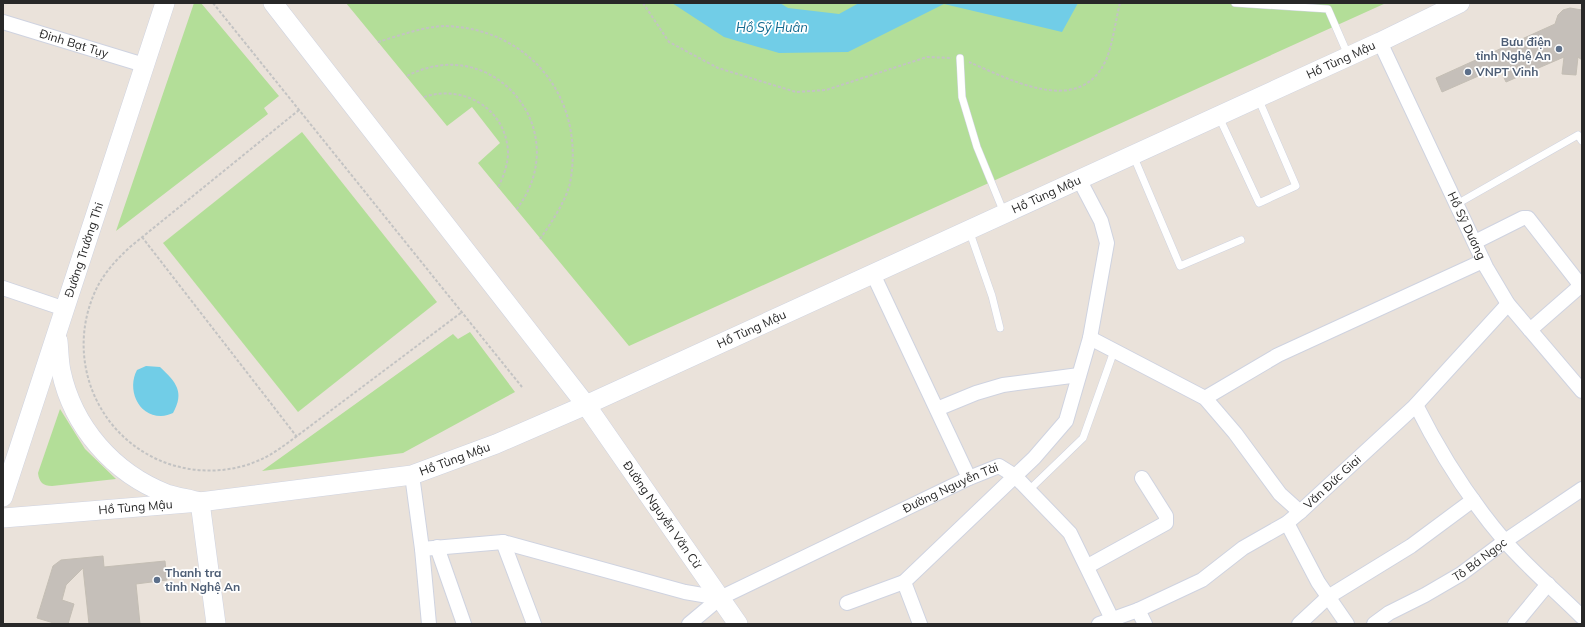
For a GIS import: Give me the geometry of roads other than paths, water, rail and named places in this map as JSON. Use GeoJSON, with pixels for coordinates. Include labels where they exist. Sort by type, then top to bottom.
{"type":"FeatureCollection","features":[{"type":"Feature","properties":{"kind":"main road","name":"Đường Trường Thi"},"geometry":{"type":"LineString","coordinates":[[3,497],[144,65],[166,3]]}},
{"type":"Feature","properties":{"kind":"main road","name":"Đường Nguyễn Văn Cừ"},"geometry":{"type":"LineString","coordinates":[[273,3],[586,405],[738,624]]}},
{"type":"Feature","properties":{"kind":"main road","name":"Hồ Tùng Mậu"},"geometry":{"type":"LineString","coordinates":[[3,518],[200,502],[412,475],[496,444],[586,405],[1348,55],[1380,42],[1460,3]]}},
{"type":"Feature","properties":{"kind":"main road"},"geometry":{"type":"LineString","coordinates":[[65,309],[58,341],[61,371],[70,402],[86,432],[106,455],[130,475],[167,494],[200,502],[216,624]]}},
{"type":"Feature","properties":{"kind":"street","name":"Đinh Bạt Tụy"},"geometry":{"type":"LineString","coordinates":[[3,22],[144,65]]}},
{"type":"Feature","properties":{"kind":"street","name":"Hồ Sỹ Dương"},"geometry":{"type":"LineString","coordinates":[[1380,42],[1456,204],[1484,261],[1508,304],[1580,386]]}},
{"type":"Feature","properties":{"kind":"street","name":"Đường Nguyễn Tài"},"geometry":{"type":"LineString","coordinates":[[689,624],[720,598],[969,478],[999,466],[1015,476],[1066,420],[1090,338],[1107,243],[1101,221],[1079,179]]}},
{"type":"Feature","properties":{"kind":"street"},"geometry":{"type":"LineString","coordinates":[[1475,242],[1523,218],[1528,218],[1578,282],[1580,287],[1530,330]]}},
{"type":"Feature","properties":{"kind":"street"},"geometry":{"type":"LineString","coordinates":[[1205,398],[1278,355],[1484,261]]}},
{"type":"Feature","properties":{"kind":"street"},"geometry":{"type":"LineString","coordinates":[[873,274],[969,478]]}},
{"type":"Feature","properties":{"kind":"street"},"geometry":{"type":"LineString","coordinates":[[3,288],[65,309]]}},
{"type":"Feature","properties":{"kind":"street","name":"Văn Đức Giai"},"geometry":{"type":"LineString","coordinates":[[1099,624],[1138,610],[1202,580],[1244,548],[1287,523],[1416,405],[1508,304]]}},
{"type":"Feature","properties":{"kind":"street"},"geometry":{"type":"LineString","coordinates":[[1090,338],[1205,398],[1235,433],[1280,494],[1300,512]]}},
{"type":"Feature","properties":{"kind":"street"},"geometry":{"type":"LineString","coordinates":[[937,409],[976,393],[1003,385],[1079,376]]}},
{"type":"Feature","properties":{"kind":"street"},"geometry":{"type":"LineString","coordinates":[[1416,405],[1435,442],[1473,500],[1504,541],[1582,616]]}},
{"type":"Feature","properties":{"kind":"street"},"geometry":{"type":"LineString","coordinates":[[412,475],[422,549],[429,624]]}},
{"type":"Feature","properties":{"kind":"street"},"geometry":{"type":"LineString","coordinates":[[847,603],[904,582],[1015,476],[1070,533],[1088,566],[1112,619]]}},
{"type":"Feature","properties":{"kind":"street"},"geometry":{"type":"LineString","coordinates":[[1088,566],[1166,523],[1166,516],[1142,478]]}},
{"type":"Feature","properties":{"kind":"street","name":"Tô Bá Ngọc"},"geometry":{"type":"LineString","coordinates":[[1374,624],[1389,613],[1425,595],[1461,574],[1504,541],[1582,489]]}},
{"type":"Feature","properties":{"kind":"street"},"geometry":{"type":"LineString","coordinates":[[1300,624],[1328,597],[1411,546],[1473,500]]}},
{"type":"Feature","properties":{"kind":"street"},"geometry":{"type":"LineString","coordinates":[[1287,523],[1310,569],[1347,624]]}},
{"type":"Feature","properties":{"kind":"street"},"geometry":{"type":"LineString","coordinates":[[422,549],[503,542],[685,592],[720,598]]}},
{"type":"Feature","properties":{"kind":"street"},"geometry":{"type":"LineString","coordinates":[[503,542],[534,624]]}},
{"type":"Feature","properties":{"kind":"street"},"geometry":{"type":"LineString","coordinates":[[437,547],[464,624]]}},
{"type":"Feature","properties":{"kind":"street"},"geometry":{"type":"LineString","coordinates":[[904,582],[920,624]]}},
{"type":"Feature","properties":{"kind":"street"},"geometry":{"type":"LineString","coordinates":[[1515,624],[1548,584]]}},
{"type":"Feature","properties":{"kind":"street"},"geometry":{"type":"LineString","coordinates":[[1138,610],[1145,624]]}},
{"type":"Feature","properties":{"kind":"lane"},"geometry":{"type":"LineString","coordinates":[[1235,3],[1328,6],[1348,55]]}},
{"type":"Feature","properties":{"kind":"lane"},"geometry":{"type":"LineString","coordinates":[[960,58],[962,97],[977,147],[1004,214]]}},
{"type":"Feature","properties":{"kind":"lane"},"geometry":{"type":"LineString","coordinates":[[1218,115],[1259,203],[1296,186],[1258,97]]}},
{"type":"Feature","properties":{"kind":"lane"},"geometry":{"type":"LineString","coordinates":[[1456,204],[1578,135],[1582,141]]}},
{"type":"Feature","properties":{"kind":"lane"},"geometry":{"type":"LineString","coordinates":[[1133,154],[1180,266],[1241,240]]}},
{"type":"Feature","properties":{"kind":"lane"},"geometry":{"type":"LineString","coordinates":[[969,230],[992,296],[1000,328]]}},
{"type":"Feature","properties":{"kind":"lane"},"geometry":{"type":"LineString","coordinates":[[1029,490],[1083,438],[1114,351]]}},
{"type":"Feature","properties":{"kind":"water","name":"Hồ Sỹ Huân"},"geometry":{"type":"Polygon","coordinates":[[[672,3],[780,3],[788,8],[839,14],[859,3],[1078,3],[1062,32],[944,4],[848,52],[779,53],[724,37],[672,3]]]}},
{"type":"Feature","properties":{"kind":"water"},"geometry":{"type":"Polygon","coordinates":[[[146,366],[160,367],[177,388],[177,406],[173,413],[163,416],[153,415],[140,406],[136,400],[133,385],[134,377],[137,370],[146,366]]]}},
{"type":"Feature","properties":{"kind":"place","name":"Bưu điện tỉnh Nghệ An"},"geometry":{"type":"Point","coordinates":[1559,49]}},
{"type":"Feature","properties":{"kind":"place","name":"VNPT Vinh"},"geometry":{"type":"Point","coordinates":[1468,72]}},
{"type":"Feature","properties":{"kind":"place","name":"Thanh tra tỉnh Nghệ An"},"geometry":{"type":"Point","coordinates":[157,580]}}]}
